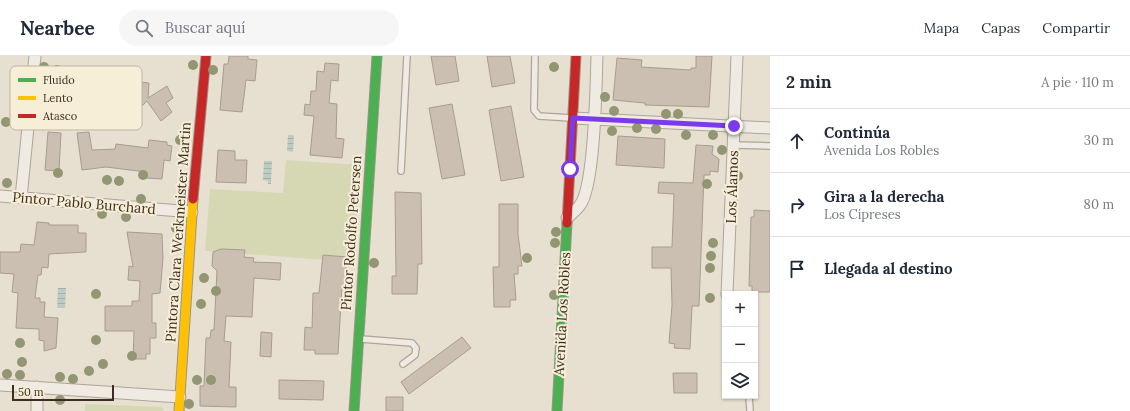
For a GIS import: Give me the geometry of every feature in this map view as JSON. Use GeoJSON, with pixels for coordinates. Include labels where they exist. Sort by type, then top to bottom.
{"type":"FeatureCollection","features":[{"type":"Feature","properties":{"kind":"street"},"geometry":{"type":"LineString","coordinates":[[34,66],[35,56]]}},
{"type":"Feature","properties":{"kind":"street","name":"Pintora Clara Werkmeister Martin"},"geometry":{"type":"LineString","coordinates":[[179,411],[192,212],[206,56]]}},
{"type":"Feature","properties":{"kind":"street","name":"Pintor Rodolfo Petersen"},"geometry":{"type":"LineString","coordinates":[[354,411],[377,56]]}},
{"type":"Feature","properties":{"kind":"street","name":"Avenida Los Robles"},"geometry":{"type":"LineString","coordinates":[[557,411],[576,56]]}},
{"type":"Feature","properties":{"kind":"street"},"geometry":{"type":"LineString","coordinates":[[567,218],[581,204],[588,180],[594,119],[597,56]]}},
{"type":"Feature","properties":{"kind":"street","name":"Los Álamos"},"geometry":{"type":"LineString","coordinates":[[727,291],[737,56]]}},
{"type":"Feature","properties":{"kind":"street"},"geometry":{"type":"LineString","coordinates":[[573,118],[770,128]]}},
{"type":"Feature","properties":{"kind":"street"},"geometry":{"type":"LineString","coordinates":[[21,198],[28,130]]}},
{"type":"Feature","properties":{"kind":"street","name":"Pintor Pablo Burchard"},"geometry":{"type":"LineString","coordinates":[[0,196],[192,212]]}},
{"type":"Feature","properties":{"kind":"street"},"geometry":{"type":"LineString","coordinates":[[0,384],[180,397]]}},
{"type":"Feature","properties":{"kind":"street"},"geometry":{"type":"LineString","coordinates":[[36,411],[37,387]]}},
{"type":"Feature","properties":{"kind":"lane"},"geometry":{"type":"LineString","coordinates":[[401,171],[407,56]]}},
{"type":"Feature","properties":{"kind":"lane"},"geometry":{"type":"LineString","coordinates":[[535,56],[534,110],[539,116],[573,118]]}},
{"type":"Feature","properties":{"kind":"lane"},"geometry":{"type":"LineString","coordinates":[[734,144],[770,146]]}},
{"type":"Feature","properties":{"kind":"lane"},"geometry":{"type":"LineString","coordinates":[[359,338],[410,341],[416,348],[415,355],[403,364]]}},
{"type":"Feature","properties":{"kind":"lane"},"geometry":{"type":"LineString","coordinates":[[749,399],[750,411]]}},
{"type":"Feature","properties":{"kind":"green space"},"geometry":{"type":"Polygon","coordinates":[[[286,160],[360,165],[354,262],[205,251],[210,189],[283,193],[286,160]]]}},
{"type":"Feature","properties":{"kind":"green space"},"geometry":{"type":"Polygon","coordinates":[[[85,404],[162,407],[164,411],[85,411],[85,404]]]}},
{"type":"Feature","properties":{"kind":"shaded area"},"geometry":{"type":"Polygon","coordinates":[[[288,135],[294,135],[293,152],[287,151],[288,135]]]}},
{"type":"Feature","properties":{"kind":"shaded area"},"geometry":{"type":"Polygon","coordinates":[[[264,161],[272,161],[271,184],[268,184],[268,181],[263,180],[264,161]]]}},
{"type":"Feature","properties":{"kind":"shaded area"},"geometry":{"type":"Polygon","coordinates":[[[58,288],[66,288],[65,308],[57,308],[58,288]]]}},
{"type":"Feature","properties":{"kind":"building"},"geometry":{"type":"Polygon","coordinates":[[[229,56],[248,56],[248,59],[257,60],[255,81],[246,80],[242,112],[220,110],[224,64],[228,64],[229,56]]]}},
{"type":"Feature","properties":{"kind":"building"},"geometry":{"type":"Polygon","coordinates":[[[431,56],[455,56],[459,81],[436,85],[431,56]]]}},
{"type":"Feature","properties":{"kind":"building"},"geometry":{"type":"Polygon","coordinates":[[[487,56],[510,56],[515,83],[492,87],[487,56]]]}},
{"type":"Feature","properties":{"kind":"building"},"geometry":{"type":"Polygon","coordinates":[[[696,56],[712,56],[709,107],[645,105],[645,103],[613,100],[617,58],[642,60],[641,67],[691,70],[691,68],[696,68],[696,56]]]}},
{"type":"Feature","properties":{"kind":"building"},"geometry":{"type":"Polygon","coordinates":[[[325,63],[339,64],[338,81],[331,80],[329,103],[337,104],[336,138],[344,139],[342,158],[310,155],[314,116],[304,115],[305,104],[310,105],[311,91],[316,91],[317,71],[324,72],[325,63]]]}},
{"type":"Feature","properties":{"kind":"building"},"geometry":{"type":"Polygon","coordinates":[[[142,82],[149,83],[148,98],[167,86],[173,98],[166,103],[172,112],[161,121],[147,101],[142,106],[142,82]]]}},
{"type":"Feature","properties":{"kind":"building"},"geometry":{"type":"Polygon","coordinates":[[[452,104],[465,175],[442,179],[429,108],[452,104]]]}},
{"type":"Feature","properties":{"kind":"building"},"geometry":{"type":"Polygon","coordinates":[[[511,106],[524,177],[501,181],[489,110],[511,106]]]}},
{"type":"Feature","properties":{"kind":"building"},"geometry":{"type":"Polygon","coordinates":[[[48,132],[61,133],[59,171],[45,170],[48,132]]]}},
{"type":"Feature","properties":{"kind":"building"},"geometry":{"type":"Polygon","coordinates":[[[89,132],[92,150],[115,149],[116,144],[148,148],[149,140],[167,142],[167,145],[172,146],[170,161],[164,160],[162,179],[146,178],[146,172],[106,167],[82,170],[77,133],[89,132]]]}},
{"type":"Feature","properties":{"kind":"building"},"geometry":{"type":"Polygon","coordinates":[[[618,136],[665,139],[664,168],[616,165],[618,136]]]}},
{"type":"Feature","properties":{"kind":"building"},"geometry":{"type":"Polygon","coordinates":[[[696,145],[713,146],[712,154],[719,159],[718,172],[710,171],[710,175],[704,175],[699,306],[692,306],[690,349],[674,348],[675,344],[669,343],[672,305],[671,268],[652,268],[652,247],[672,247],[674,194],[658,193],[659,182],[693,183],[696,145]]]}},
{"type":"Feature","properties":{"kind":"building"},"geometry":{"type":"Polygon","coordinates":[[[218,150],[235,151],[235,160],[247,160],[246,183],[216,182],[218,150]]]}},
{"type":"Feature","properties":{"kind":"building"},"geometry":{"type":"Polygon","coordinates":[[[395,192],[421,193],[422,264],[418,264],[417,294],[392,294],[392,276],[396,276],[395,192]]]}},
{"type":"Feature","properties":{"kind":"building"},"geometry":{"type":"Polygon","coordinates":[[[499,204],[518,204],[518,234],[522,266],[518,266],[518,274],[514,274],[516,300],[510,300],[510,307],[494,307],[493,267],[499,267],[499,204]]]}},
{"type":"Feature","properties":{"kind":"building"},"geometry":{"type":"Polygon","coordinates":[[[754,210],[770,211],[770,292],[752,291],[752,286],[749,286],[751,217],[754,217],[754,210]]]}},
{"type":"Feature","properties":{"kind":"building"},"geometry":{"type":"Polygon","coordinates":[[[37,222],[49,223],[49,225],[78,225],[78,233],[86,233],[86,252],[49,254],[48,268],[42,267],[41,275],[38,275],[35,298],[40,298],[40,302],[45,302],[44,317],[58,318],[56,348],[44,351],[44,341],[39,340],[39,329],[16,328],[18,293],[12,292],[14,274],[0,273],[0,252],[20,252],[21,244],[34,245],[37,222]]]}},
{"type":"Feature","properties":{"kind":"building"},"geometry":{"type":"Polygon","coordinates":[[[127,232],[162,234],[163,258],[160,293],[152,294],[152,323],[156,323],[156,338],[150,338],[150,354],[146,354],[146,359],[133,359],[134,331],[105,331],[105,306],[132,306],[132,301],[139,301],[140,281],[128,280],[129,266],[133,267],[127,232]]]}},
{"type":"Feature","properties":{"kind":"building"},"geometry":{"type":"Polygon","coordinates":[[[221,249],[245,250],[244,257],[254,258],[253,262],[281,263],[280,280],[254,278],[252,317],[226,316],[224,341],[231,342],[229,387],[236,387],[236,407],[200,406],[200,386],[204,386],[206,338],[210,338],[211,330],[214,330],[217,271],[212,266],[213,252],[221,249]]]}},
{"type":"Feature","properties":{"kind":"building"},"geometry":{"type":"Polygon","coordinates":[[[323,255],[347,257],[344,287],[342,287],[338,354],[315,354],[315,350],[304,350],[305,327],[312,328],[313,293],[319,293],[323,255]]]}},
{"type":"Feature","properties":{"kind":"building"},"geometry":{"type":"Polygon","coordinates":[[[261,332],[272,333],[271,357],[260,356],[261,332]]]}},
{"type":"Feature","properties":{"kind":"building"},"geometry":{"type":"Polygon","coordinates":[[[462,337],[471,348],[409,394],[401,382],[462,337]]]}},
{"type":"Feature","properties":{"kind":"building"},"geometry":{"type":"Polygon","coordinates":[[[673,373],[697,373],[697,393],[674,393],[673,373]]]}},
{"type":"Feature","properties":{"kind":"building"},"geometry":{"type":"Polygon","coordinates":[[[279,380],[324,381],[323,400],[279,399],[279,380]]]}},
{"type":"Feature","properties":{"kind":"building"},"geometry":{"type":"Polygon","coordinates":[[[386,397],[403,397],[403,411],[386,411],[386,397]]]}},
{"type":"Feature","properties":{"kind":"traffic: fast"},"geometry":{"type":"LineString","coordinates":[[354,411],[377,56]]}},
{"type":"Feature","properties":{"kind":"traffic: fast"},"geometry":{"type":"LineString","coordinates":[[557,411],[567,223]]}},
{"type":"Feature","properties":{"kind":"traffic: slow"},"geometry":{"type":"LineString","coordinates":[[179,411],[193,199]]}},
{"type":"Feature","properties":{"kind":"traffic: jam"},"geometry":{"type":"LineString","coordinates":[[193,199],[206,56]]}},
{"type":"Feature","properties":{"kind":"traffic: jam"},"geometry":{"type":"LineString","coordinates":[[567,223],[576,56]]}},
{"type":"Feature","properties":{"kind":"route"},"geometry":{"type":"LineString","coordinates":[[570,169],[573,118],[734,126]]}}]}
